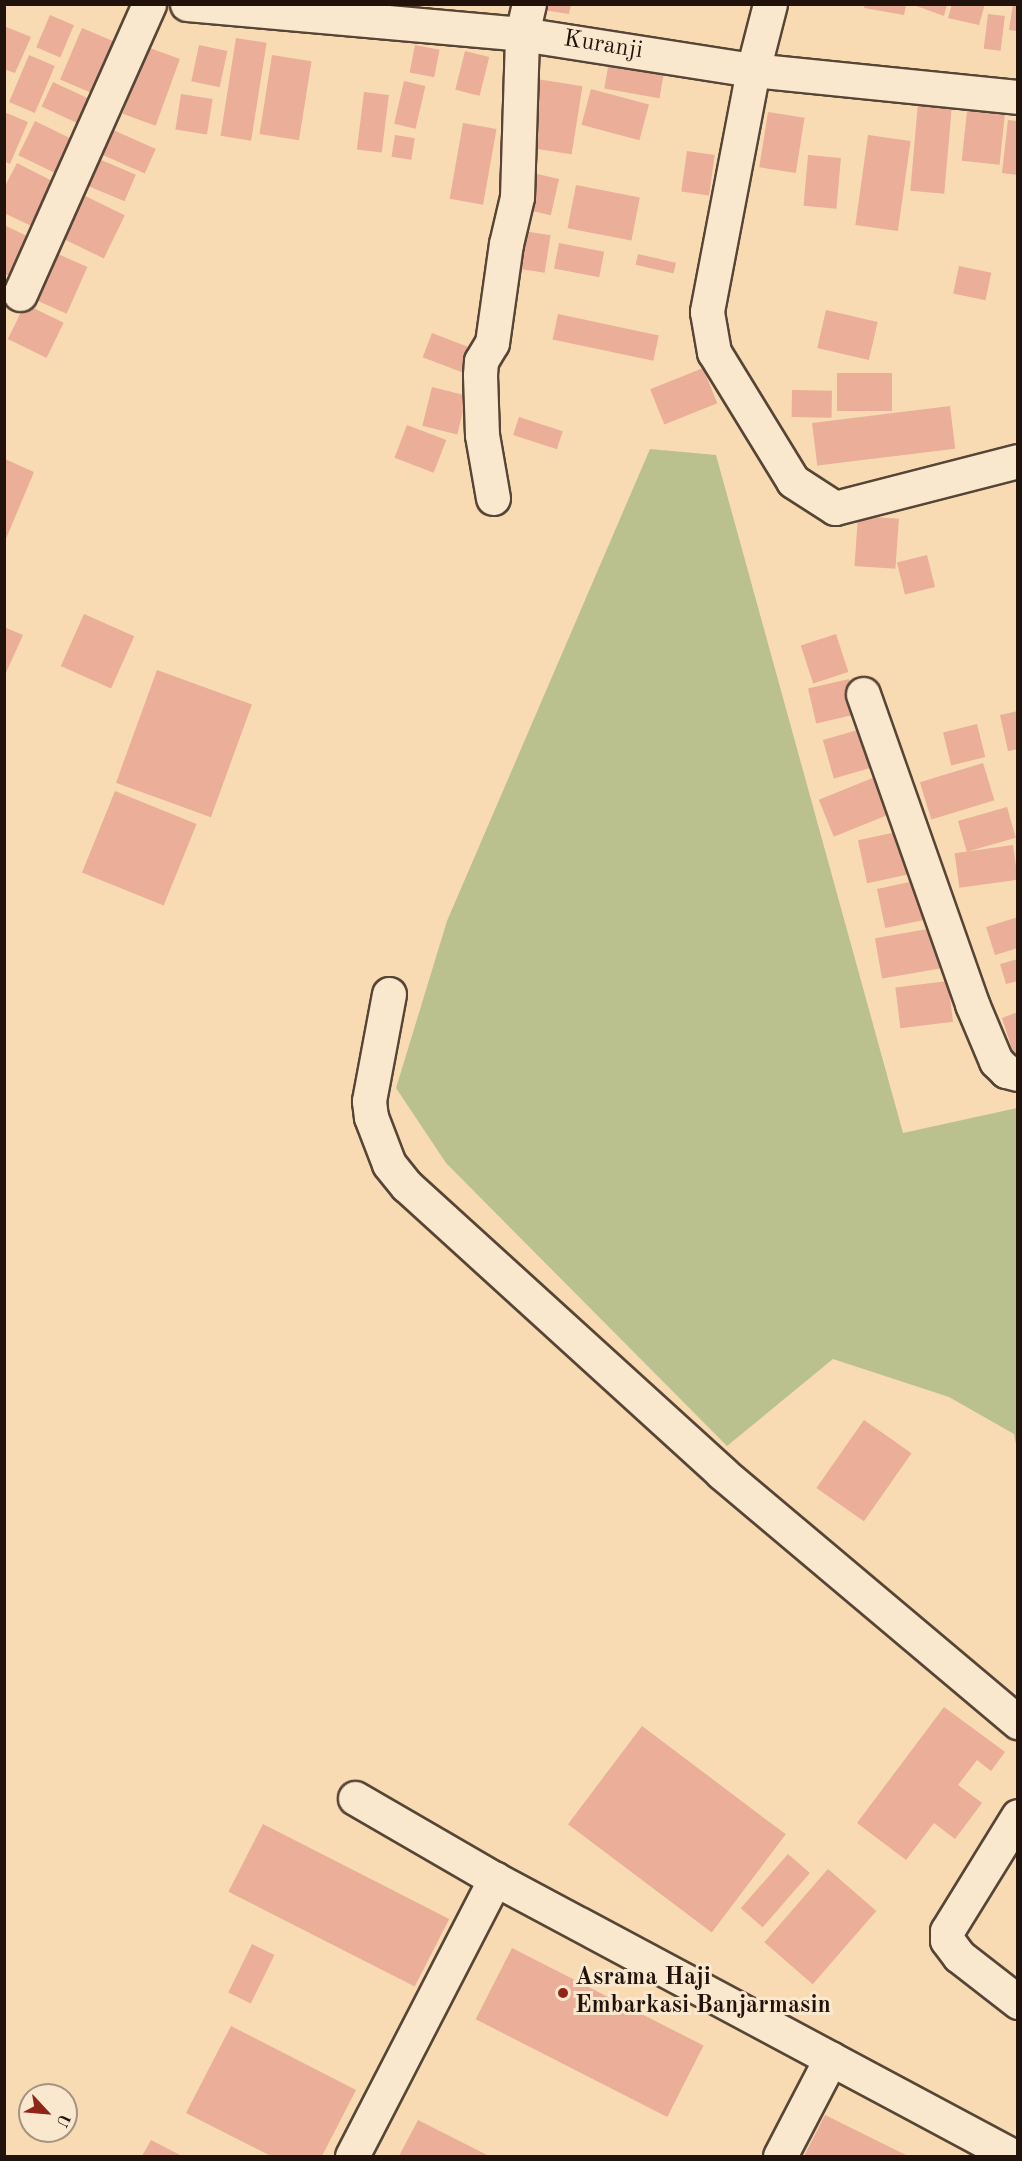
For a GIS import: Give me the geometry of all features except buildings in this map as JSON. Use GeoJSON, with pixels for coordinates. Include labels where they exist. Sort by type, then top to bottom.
{"type":"FeatureCollection","features":[{"type":"Feature","properties":{"kind":"street"},"geometry":{"type":"LineString","coordinates":[[20,294],[148,4]]}},
{"type":"Feature","properties":{"kind":"street","name":"Kuranji"},"geometry":{"type":"LineString","coordinates":[[187,4],[525,19],[753,69],[1017,97]]}},
{"type":"Feature","properties":{"kind":"street"},"geometry":{"type":"LineString","coordinates":[[770,4],[753,69],[707,312],[714,352],[793,481],[835,508],[1017,461]]}},
{"type":"Feature","properties":{"kind":"street"},"geometry":{"type":"LineString","coordinates":[[493,498],[482,435],[480,375],[482,361],[492,343],[506,244],[518,197],[525,19]]}},
{"type":"Feature","properties":{"kind":"street"},"geometry":{"type":"LineString","coordinates":[[863,694],[976,1014],[996,1061],[1006,1071],[1017,1074]]}},
{"type":"Feature","properties":{"kind":"street"},"geometry":{"type":"LineString","coordinates":[[389,994],[369,1101],[371,1117],[389,1164],[407,1186],[722,1473],[1017,1722]]}},
{"type":"Feature","properties":{"kind":"street"},"geometry":{"type":"LineString","coordinates":[[355,1798],[495,1879],[1013,2157]]}},
{"type":"Feature","properties":{"kind":"street"},"geometry":{"type":"LineString","coordinates":[[1017,1816],[946,1931],[947,1940],[959,1956],[1017,2002]]}},
{"type":"Feature","properties":{"kind":"street"},"geometry":{"type":"LineString","coordinates":[[352,2157],[495,1879]]}},
{"type":"Feature","properties":{"kind":"street"},"geometry":{"type":"LineString","coordinates":[[780,2157],[831,2058]]}},
{"type":"Feature","properties":{"kind":"green space"},"geometry":{"type":"Polygon","coordinates":[[[650,449],[716,455],[903,1133],[1017,1108],[1017,1449],[1014,1434],[949,1397],[833,1359],[727,1446],[446,1163],[396,1088],[447,921],[650,449]]]}},
{"type":"Feature","properties":{"kind":"place","name":"Asrama Haji Embarkasi Banjarmasin"},"geometry":{"type":"Point","coordinates":[563,1993]}}]}
